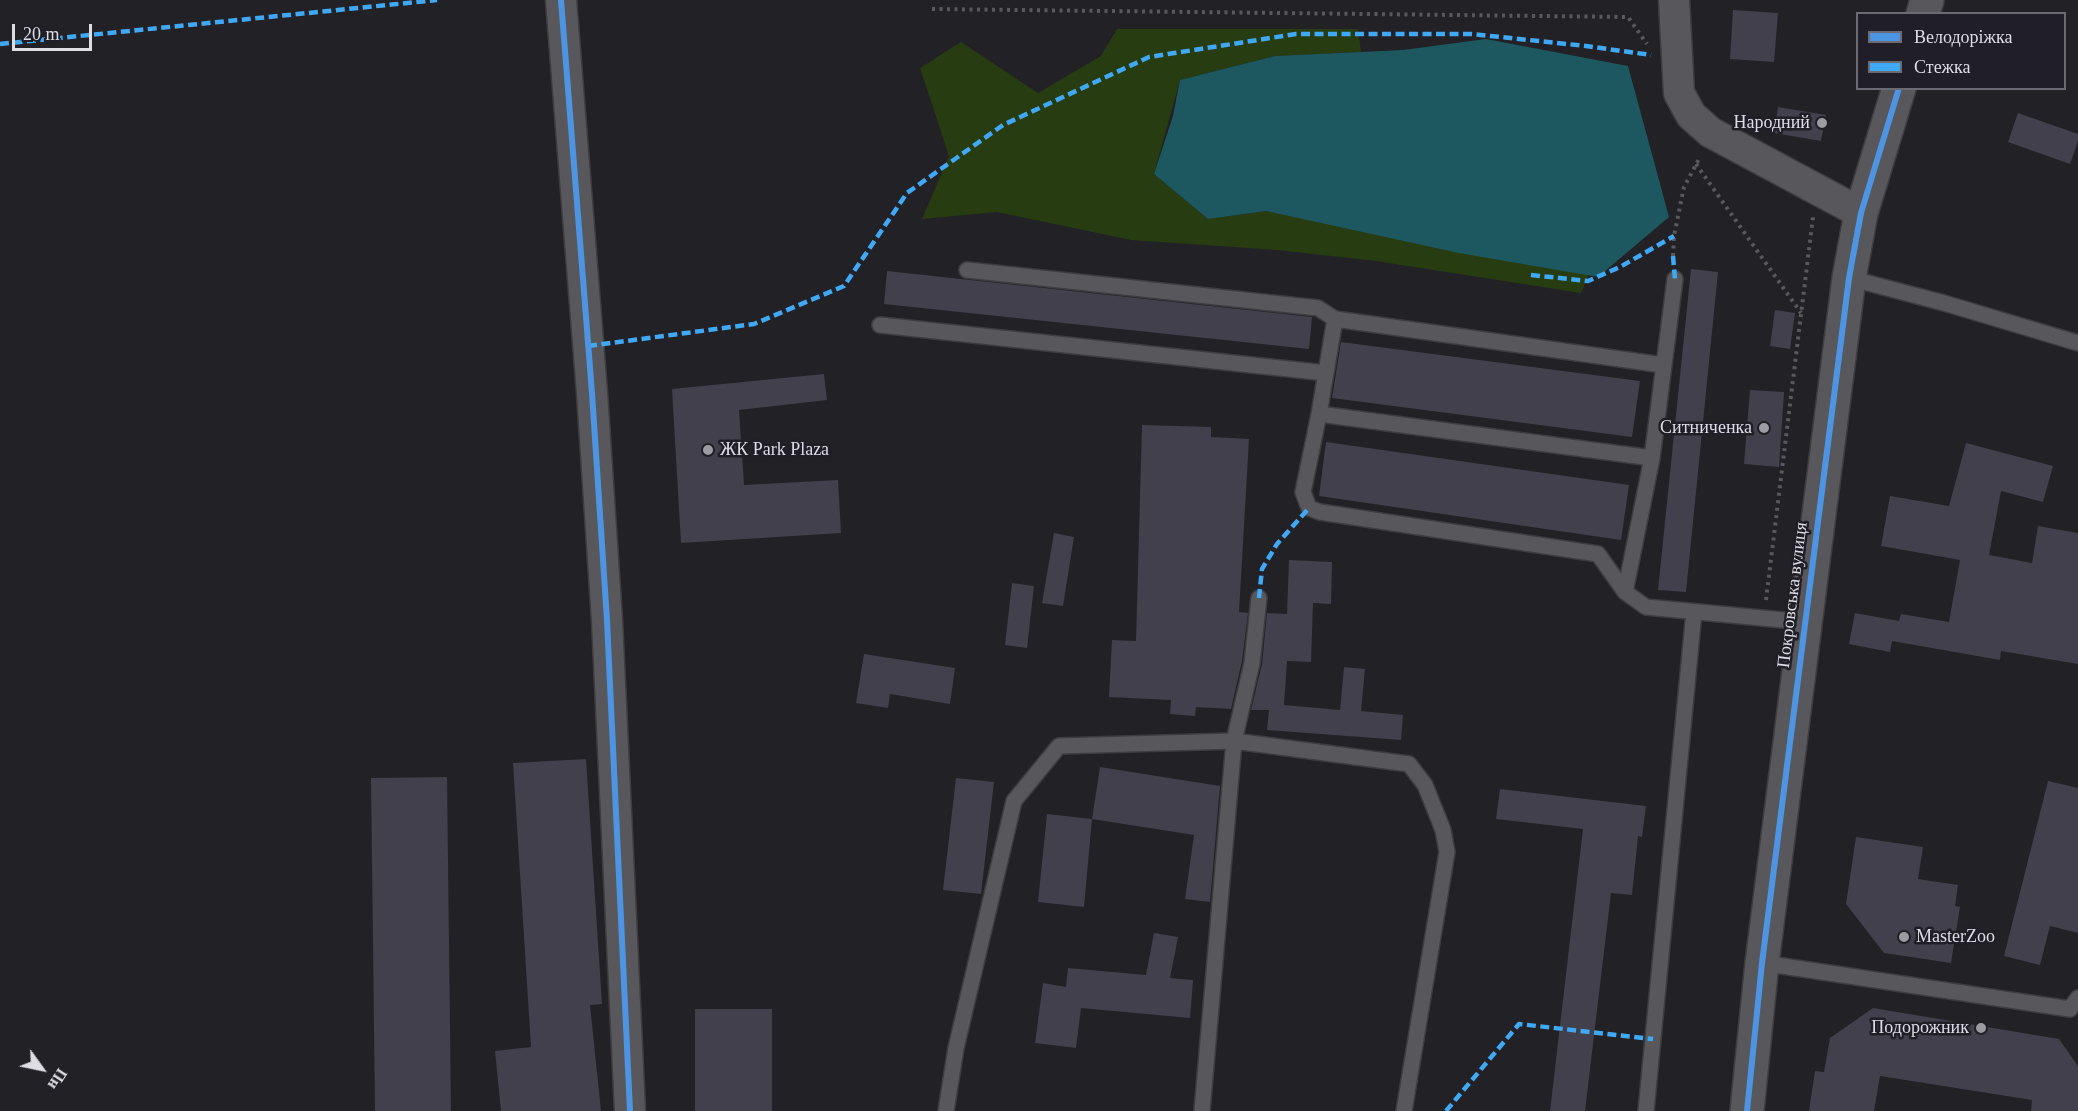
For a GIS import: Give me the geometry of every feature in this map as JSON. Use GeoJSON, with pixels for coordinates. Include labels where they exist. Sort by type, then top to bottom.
{"type":"FeatureCollection","features":[{"type":"Feature","properties":{"kind":"street"},"geometry":{"type":"LineString","coordinates":[[561,0],[592,393],[607,620],[630,1111]]}},
{"type":"Feature","properties":{"kind":"street"},"geometry":{"type":"LineString","coordinates":[[1674,0],[1679,93],[1691,115],[1700,148],[1861,213]]}},
{"type":"Feature","properties":{"kind":"street","name":"Покровська вулиця"},"geometry":{"type":"LineString","coordinates":[[1748,1111],[1762,963],[1849,278],[1861,213],[1898,90]]}},
{"type":"Feature","properties":{"kind":"lane"},"geometry":{"type":"LineString","coordinates":[[967,270],[1318,308],[1335,319],[1663,365]]}},
{"type":"Feature","properties":{"kind":"lane"},"geometry":{"type":"LineString","coordinates":[[1849,278],[1944,303],[2078,343]]}},
{"type":"Feature","properties":{"kind":"lane"},"geometry":{"type":"LineString","coordinates":[[1625,592],[1652,458],[1675,279]]}},
{"type":"Feature","properties":{"kind":"lane"},"geometry":{"type":"LineString","coordinates":[[1335,319],[1303,492],[1309,508],[1320,512],[1598,554],[1625,592],[1646,607],[1804,622]]}},
{"type":"Feature","properties":{"kind":"lane"},"geometry":{"type":"LineString","coordinates":[[880,325],[1326,373]]}},
{"type":"Feature","properties":{"kind":"lane"},"geometry":{"type":"LineString","coordinates":[[1319,414],[1652,458]]}},
{"type":"Feature","properties":{"kind":"lane"},"geometry":{"type":"LineString","coordinates":[[1202,1111],[1234,741],[1252,663],[1259,598]]}},
{"type":"Feature","properties":{"kind":"lane"},"geometry":{"type":"LineString","coordinates":[[1646,1111],[1694,612]]}},
{"type":"Feature","properties":{"kind":"lane"},"geometry":{"type":"LineString","coordinates":[[946,1111],[956,1048],[1014,801],[1059,746],[1234,741],[1409,764],[1425,785],[1443,830],[1447,852],[1404,1111]]}},
{"type":"Feature","properties":{"kind":"lane"},"geometry":{"type":"LineString","coordinates":[[1762,963],[2070,1009],[2078,998]]}},
{"type":"Feature","properties":{"kind":"path"},"geometry":{"type":"LineString","coordinates":[[932,9],[1628,18],[1649,47]]}},
{"type":"Feature","properties":{"kind":"path"},"geometry":{"type":"LineString","coordinates":[[1673,256],[1674,236],[1684,187],[1696,164],[1700,148]]}},
{"type":"Feature","properties":{"kind":"path"},"geometry":{"type":"LineString","coordinates":[[1700,148],[1709,164]]}},
{"type":"Feature","properties":{"kind":"path"},"geometry":{"type":"LineString","coordinates":[[1696,164],[1801,314]]}},
{"type":"Feature","properties":{"kind":"path"},"geometry":{"type":"LineString","coordinates":[[1763,618],[1813,218],[1803,212]]}},
{"type":"Feature","properties":{"kind":"green space"},"geometry":{"type":"Polygon","coordinates":[[[1117,29],[1358,29],[1361,52],[1275,56],[1180,80],[1154,174],[1208,219],[1266,211],[1594,263],[1581,293],[1376,261],[1277,250],[1131,240],[997,212],[922,219],[949,156],[920,68],[961,42],[1038,93],[1101,56],[1117,29]]]}},
{"type":"Feature","properties":{"kind":"water"},"geometry":{"type":"Polygon","coordinates":[[[1486,39],[1628,66],[1669,217],[1598,277],[1459,253],[1266,211],[1208,219],[1154,174],[1173,116],[1180,80],[1275,56],[1403,50],[1486,39]]]}},
{"type":"Feature","properties":{"kind":"building"},"geometry":{"type":"Polygon","coordinates":[[[1733,10],[1778,13],[1774,62],[1730,59],[1733,10]]]}},
{"type":"Feature","properties":{"kind":"building"},"geometry":{"type":"Polygon","coordinates":[[[1778,107],[1826,115],[1821,141],[1774,133],[1778,107]]]}},
{"type":"Feature","properties":{"kind":"building"},"geometry":{"type":"Polygon","coordinates":[[[2018,113],[2078,134],[2078,141],[2070,164],[2008,142],[2018,113]]]}},
{"type":"Feature","properties":{"kind":"building"},"geometry":{"type":"Polygon","coordinates":[[[1691,269],[1718,272],[1686,592],[1658,590],[1691,269]]]}},
{"type":"Feature","properties":{"kind":"building"},"geometry":{"type":"Polygon","coordinates":[[[887,271],[1312,317],[1309,349],[884,304],[887,271]]]}},
{"type":"Feature","properties":{"kind":"building"},"geometry":{"type":"Polygon","coordinates":[[[1775,310],[1795,313],[1790,349],[1770,346],[1775,310]]]}},
{"type":"Feature","properties":{"kind":"building"},"geometry":{"type":"Polygon","coordinates":[[[1341,342],[1640,381],[1632,437],[1332,398],[1341,342]]]}},
{"type":"Feature","properties":{"kind":"building","name":"ЖК Park Plaza"},"geometry":{"type":"Polygon","coordinates":[[[824,374],[827,400],[739,410],[744,485],[838,480],[841,533],[681,543],[672,389],[824,374]]]}},
{"type":"Feature","properties":{"kind":"building","name":"Ситниченка"},"geometry":{"type":"Polygon","coordinates":[[[1750,390],[1784,392],[1779,467],[1744,464],[1750,390]]]}},
{"type":"Feature","properties":{"kind":"building"},"geometry":{"type":"Polygon","coordinates":[[[1142,425],[1211,427],[1211,437],[1249,439],[1239,612],[1248,613],[1242,661],[1231,709],[1196,707],[1195,716],[1170,714],[1171,700],[1109,697],[1112,640],[1136,641],[1142,425]]]}},
{"type":"Feature","properties":{"kind":"building"},"geometry":{"type":"Polygon","coordinates":[[[1326,442],[1629,485],[1621,540],[1319,496],[1326,442]]]}},
{"type":"Feature","properties":{"kind":"building"},"geometry":{"type":"Polygon","coordinates":[[[1966,443],[2053,466],[2043,502],[2001,491],[1989,555],[2032,563],[2038,526],[2078,533],[2078,664],[2001,651],[2000,660],[1892,641],[1890,652],[1849,644],[1855,613],[1899,621],[1901,614],[1949,622],[1960,560],[1881,546],[1890,496],[1949,506],[1966,443]]]}},
{"type":"Feature","properties":{"kind":"building"},"geometry":{"type":"Polygon","coordinates":[[[1054,533],[1074,537],[1063,606],[1042,603],[1054,533]]]}},
{"type":"Feature","properties":{"kind":"building"},"geometry":{"type":"Polygon","coordinates":[[[1289,560],[1332,562],[1331,604],[1313,603],[1311,662],[1287,661],[1284,705],[1340,710],[1344,667],[1365,669],[1361,711],[1403,715],[1401,740],[1267,730],[1269,710],[1251,710],[1262,664],[1267,613],[1287,614],[1289,560]]]}},
{"type":"Feature","properties":{"kind":"building"},"geometry":{"type":"Polygon","coordinates":[[[1012,583],[1034,586],[1027,648],[1005,645],[1012,583]]]}},
{"type":"Feature","properties":{"kind":"building"},"geometry":{"type":"Polygon","coordinates":[[[864,654],[955,668],[950,704],[890,694],[888,708],[856,703],[864,654]]]}},
{"type":"Feature","properties":{"kind":"building"},"geometry":{"type":"Polygon","coordinates":[[[586,759],[602,1004],[590,1005],[601,1111],[501,1111],[495,1051],[531,1047],[513,763],[586,759]]]}},
{"type":"Feature","properties":{"kind":"building"},"geometry":{"type":"Polygon","coordinates":[[[1100,767],[1220,786],[1210,902],[1185,899],[1194,835],[1092,819],[1100,767]]]}},
{"type":"Feature","properties":{"kind":"building"},"geometry":{"type":"Polygon","coordinates":[[[447,777],[451,1111],[375,1111],[371,778],[447,777]]]}},
{"type":"Feature","properties":{"kind":"building"},"geometry":{"type":"Polygon","coordinates":[[[956,778],[994,782],[981,894],[943,890],[956,778]]]}},
{"type":"Feature","properties":{"kind":"building"},"geometry":{"type":"Polygon","coordinates":[[[2048,781],[2078,788],[2078,933],[2050,926],[2040,965],[2004,956],[2048,781]]]}},
{"type":"Feature","properties":{"kind":"building"},"geometry":{"type":"Polygon","coordinates":[[[1500,789],[1646,806],[1642,837],[1638,836],[1632,895],[1611,893],[1585,1111],[1550,1111],[1583,829],[1496,819],[1500,789]]]}},
{"type":"Feature","properties":{"kind":"building"},"geometry":{"type":"Polygon","coordinates":[[[1047,814],[1092,819],[1084,907],[1038,902],[1047,814]]]}},
{"type":"Feature","properties":{"kind":"building"},"geometry":{"type":"Polygon","coordinates":[[[1856,837],[1923,847],[1918,879],[1958,885],[1955,906],[1960,907],[1951,963],[1884,953],[1846,904],[1856,837]]]}},
{"type":"Feature","properties":{"kind":"building"},"geometry":{"type":"Polygon","coordinates":[[[1154,933],[1178,937],[1170,978],[1193,980],[1190,1018],[1081,1008],[1076,1048],[1035,1043],[1043,983],[1066,987],[1068,968],[1146,975],[1154,933]]]}},
{"type":"Feature","properties":{"kind":"building"},"geometry":{"type":"Polygon","coordinates":[[[1873,1008],[2059,1039],[2078,1066],[2078,1111],[2031,1111],[2032,1100],[1880,1076],[1874,1111],[1809,1111],[1815,1071],[1824,1072],[1830,1038],[1873,1008]]]}},
{"type":"Feature","properties":{"kind":"building"},"geometry":{"type":"Polygon","coordinates":[[[695,1009],[772,1009],[772,1111],[695,1111],[695,1009]]]}},
{"type":"Feature","properties":{"kind":"marked path"},"geometry":{"type":"LineString","coordinates":[[0,44],[437,0]]}},
{"type":"Feature","properties":{"kind":"marked path"},"geometry":{"type":"LineString","coordinates":[[588,346],[754,324],[844,286],[907,193],[1003,125],[1149,57],[1296,34],[1472,34],[1651,55]]}},
{"type":"Feature","properties":{"kind":"marked path"},"geometry":{"type":"LineString","coordinates":[[1531,275],[1588,281],[1620,267],[1674,236]]}},
{"type":"Feature","properties":{"kind":"marked path"},"geometry":{"type":"LineString","coordinates":[[1673,256],[1675,279]]}},
{"type":"Feature","properties":{"kind":"marked path"},"geometry":{"type":"LineString","coordinates":[[1259,598],[1262,569],[1277,544],[1309,508]]}},
{"type":"Feature","properties":{"kind":"marked path"},"geometry":{"type":"LineString","coordinates":[[1446,1111],[1519,1024],[1653,1039]]}},
{"type":"Feature","properties":{"kind":"cycle path"},"geometry":{"type":"LineString","coordinates":[[561,0],[592,393],[607,620],[630,1111]]}},
{"type":"Feature","properties":{"kind":"cycle path"},"geometry":{"type":"LineString","coordinates":[[1747,1111],[1762,963],[1849,278],[1861,213],[1898,90]]}},
{"type":"Feature","properties":{"kind":"place","name":"Народний"},"geometry":{"type":"Point","coordinates":[1822,123]}},
{"type":"Feature","properties":{"kind":"place","name":"Ситниченка"},"geometry":{"type":"Point","coordinates":[1764,428]}},
{"type":"Feature","properties":{"kind":"place","name":"ЖК Park Plaza"},"geometry":{"type":"Point","coordinates":[708,450]}},
{"type":"Feature","properties":{"kind":"place","name":"MasterZoo"},"geometry":{"type":"Point","coordinates":[1904,937]}},
{"type":"Feature","properties":{"kind":"place","name":"Подорожник"},"geometry":{"type":"Point","coordinates":[1981,1028]}}]}
